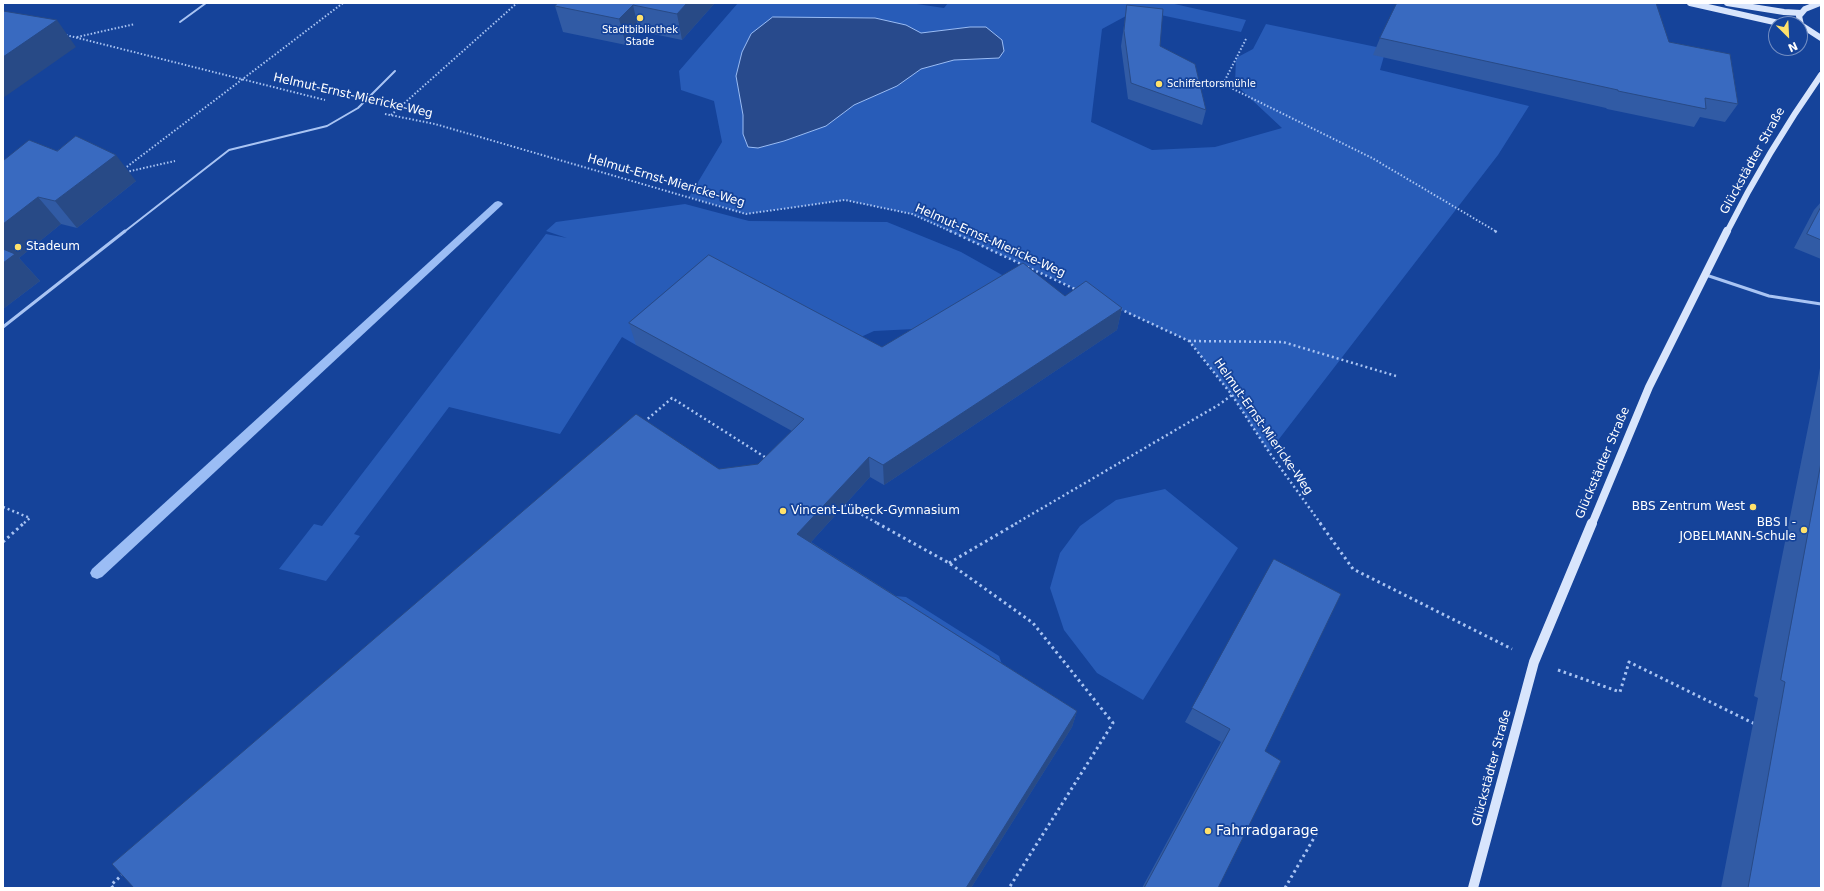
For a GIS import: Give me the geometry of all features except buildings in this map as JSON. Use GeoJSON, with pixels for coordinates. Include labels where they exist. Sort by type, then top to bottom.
{"type":"FeatureCollection","features":[{"type":"Feature","properties":{"kind":"main road"},"geometry":{"type":"LineString","coordinates":[[1690,3],[1768,21]]}},
{"type":"Feature","properties":{"kind":"main road"},"geometry":{"type":"LineString","coordinates":[[1727,3],[1784,12],[1801,13]]}},
{"type":"Feature","properties":{"kind":"main road"},"geometry":{"type":"LineString","coordinates":[[1799,16],[1811,6],[1820,3]]}},
{"type":"Feature","properties":{"kind":"main road"},"geometry":{"type":"LineString","coordinates":[[1808,31],[1821,38]]}},
{"type":"Feature","properties":{"kind":"main road","name":"Glückstädter Straße"},"geometry":{"type":"LineString","coordinates":[[1473,888],[1534,662],[1649,387],[1745,196],[1797,110],[1821,75]]}},
{"type":"Feature","properties":{"kind":"lane"},"geometry":{"type":"LineString","coordinates":[[180,22],[206,3]]}},
{"type":"Feature","properties":{"kind":"lane"},"geometry":{"type":"LineString","coordinates":[[3,327],[229,150],[327,126],[358,108],[395,71]]}},
{"type":"Feature","properties":{"kind":"lane"},"geometry":{"type":"LineString","coordinates":[[1706,275],[1770,296],[1821,304]]}},
{"type":"Feature","properties":{"kind":"path"},"geometry":{"type":"LineString","coordinates":[[178,161],[119,173],[343,3]]}},
{"type":"Feature","properties":{"kind":"path"},"geometry":{"type":"LineString","coordinates":[[391,115],[517,3]]}},
{"type":"Feature","properties":{"kind":"path"},"geometry":{"type":"LineString","coordinates":[[76,37],[135,24]]}},
{"type":"Feature","properties":{"kind":"path","name":"Helmut-Ernst-Miericke-Weg"},"geometry":{"type":"LineString","coordinates":[[64,34],[358,108],[435,124],[746,214],[845,200],[912,214],[1082,292]]}},
{"type":"Feature","properties":{"kind":"path"},"geometry":{"type":"LineString","coordinates":[[1224,84],[1246,39]]}},
{"type":"Feature","properties":{"kind":"path"},"geometry":{"type":"LineString","coordinates":[[1194,89],[1224,84],[1372,158],[1498,233]]}},
{"type":"Feature","properties":{"kind":"path","name":"Helmut-Ernst-Miericke-Weg"},"geometry":{"type":"LineString","coordinates":[[1118,309],[1189,341],[1232,395],[1269,452],[1353,569],[1514,650],[1534,662],[1620,692],[1629,662],[1762,728]]}},
{"type":"Feature","properties":{"kind":"path"},"geometry":{"type":"LineString","coordinates":[[1189,341],[1283,342],[1396,376]]}},
{"type":"Feature","properties":{"kind":"path"},"geometry":{"type":"LineString","coordinates":[[949,563],[1220,404],[1232,395]]}},
{"type":"Feature","properties":{"kind":"path"},"geometry":{"type":"LineString","coordinates":[[642,424],[672,398],[774,462]]}},
{"type":"Feature","properties":{"kind":"path"},"geometry":{"type":"LineString","coordinates":[[844,505],[949,563],[1033,623],[1113,723],[1009,888]]}},
{"type":"Feature","properties":{"kind":"path"},"geometry":{"type":"LineString","coordinates":[[3,507],[30,518],[3,542]]}},
{"type":"Feature","properties":{"kind":"path"},"geometry":{"type":"LineString","coordinates":[[1284,888],[1318,830]]}},
{"type":"Feature","properties":{"kind":"path"},"geometry":{"type":"LineString","coordinates":[[113,888],[111,885],[129,869]]}},
{"type":"Feature","properties":{"kind":"shaded area"},"geometry":{"type":"Polygon","coordinates":[[[738,3],[910,3],[944,8],[948,3],[1170,3],[1246,20],[1241,32],[1137,10],[1102,29],[1091,122],[1152,150],[1215,147],[1282,128],[1235,84],[1236,58],[1253,49],[1266,24],[1386,49],[1380,70],[1529,106],[1498,155],[1269,452],[1232,395],[1189,341],[912,214],[845,200],[746,214],[689,197],[722,142],[714,101],[681,90],[679,71],[738,3]],[[773,17],[742,52],[736,75],[743,115],[743,134],[748,146],[758,148],[784,141],[826,126],[854,105],[897,86],[921,69],[954,60],[999,58],[970,27],[921,33],[906,25],[875,18],[773,17]]]}},
{"type":"Feature","properties":{"kind":"shaded area"},"geometry":{"type":"Polygon","coordinates":[[[773,17],[875,18],[906,25],[921,33],[970,27],[986,27],[1002,40],[1004,51],[999,58],[954,60],[921,69],[897,86],[854,105],[826,126],[784,141],[758,148],[748,147],[743,134],[743,115],[736,76],[742,52],[751,34],[773,17]]]}},
{"type":"Feature","properties":{"kind":"shaded area"},"geometry":{"type":"Polygon","coordinates":[[[685,204],[749,221],[887,222],[961,252],[1020,285],[914,329],[874,331],[841,346],[714,277],[636,345],[622,337],[560,434],[449,407],[354,534],[360,536],[326,581],[279,569],[314,524],[322,526],[546,234],[567,238],[546,231],[556,222],[685,204]]]}},
{"type":"Feature","properties":{"kind":"shaded area"},"geometry":{"type":"Polygon","coordinates":[[[1165,489],[1238,548],[1143,700],[1097,673],[1064,630],[1050,588],[1060,553],[1080,526],[1116,500],[1165,489]]]}},
{"type":"Feature","properties":{"kind":"shaded area"},"geometry":{"type":"Polygon","coordinates":[[[864,593],[906,597],[999,656],[1010,687],[864,593]]]}},
{"type":"Feature","properties":{"kind":"waterway"},"geometry":{"type":"LineString","coordinates":[[97,573],[498,204]]}},
{"type":"Feature","properties":{"kind":"place","name":"Stadtbibliothek Stade"},"geometry":{"type":"Point","coordinates":[640,18]}},
{"type":"Feature","properties":{"kind":"place","name":"Schiffertorsmühle"},"geometry":{"type":"Point","coordinates":[1159,84]}},
{"type":"Feature","properties":{"kind":"place","name":"Stadeum"},"geometry":{"type":"Point","coordinates":[18,247]}},
{"type":"Feature","properties":{"kind":"place","name":"BBS Zentrum West"},"geometry":{"type":"Point","coordinates":[1753,507]}},
{"type":"Feature","properties":{"kind":"place","name":"Vincent-Lübeck-Gymnasium"},"geometry":{"type":"Point","coordinates":[783,511]}},
{"type":"Feature","properties":{"kind":"place","name":"BBS I - JOBELMANN-Schule"},"geometry":{"type":"Point","coordinates":[1804,530]}},
{"type":"Feature","properties":{"kind":"place","name":"Fahrradgarage"},"geometry":{"type":"Point","coordinates":[1208,831]}}]}
